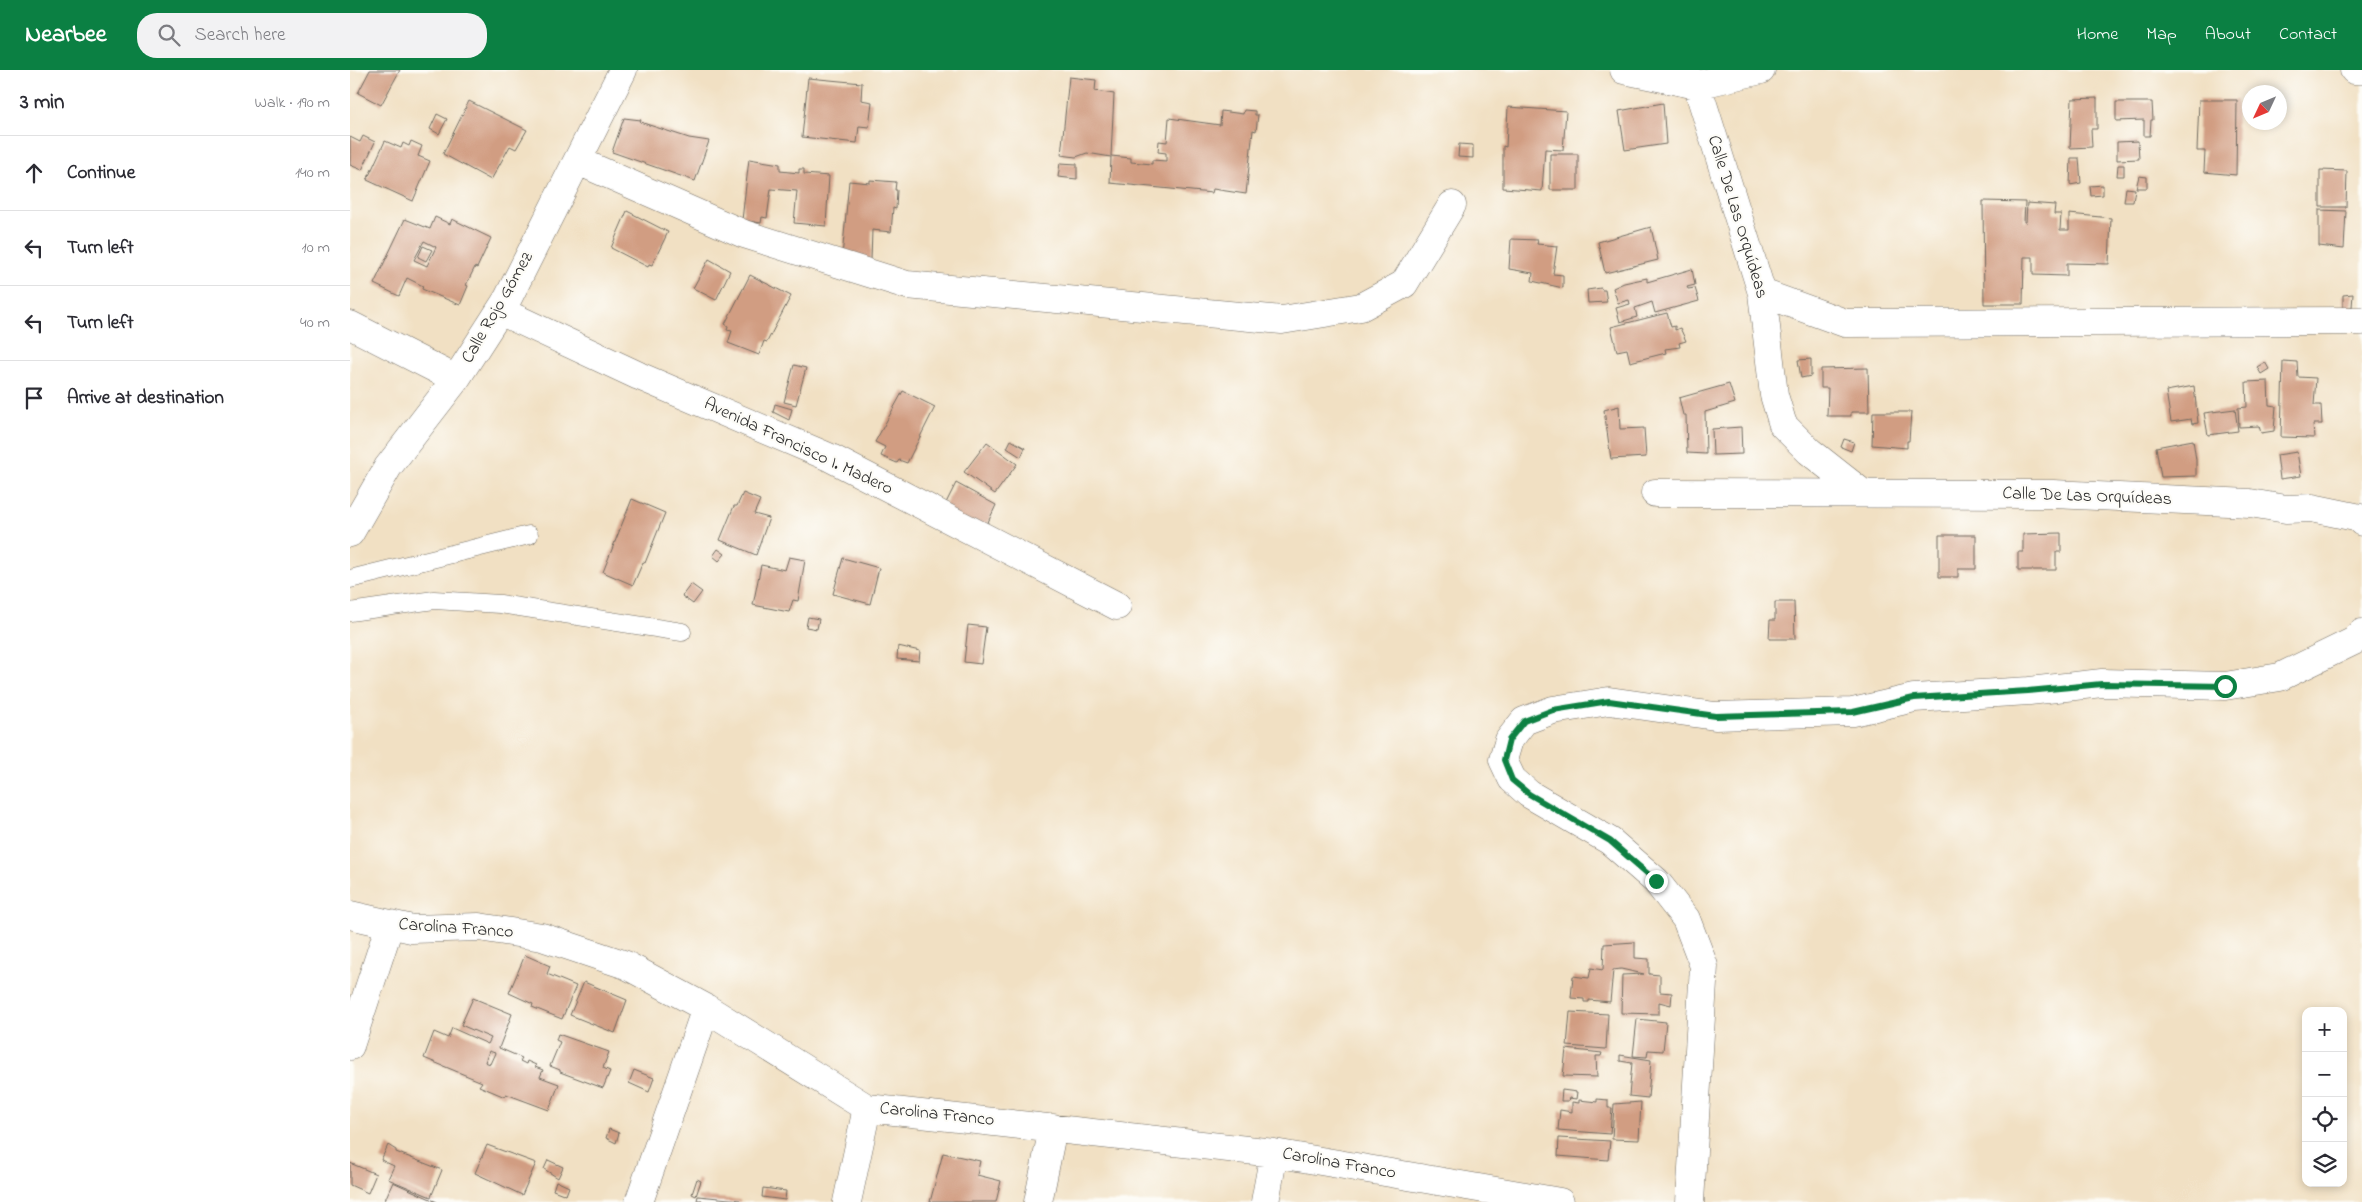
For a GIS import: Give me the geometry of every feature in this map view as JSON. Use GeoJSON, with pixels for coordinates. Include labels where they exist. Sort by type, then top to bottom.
{"type":"FeatureCollection","features":[{"type":"Feature","properties":{"kind":"street","name":"Calle Rojo Gómez"},"geometry":{"type":"LineString","coordinates":[[350,532],[388,467],[456,379],[500,311],[623,70]]}},
{"type":"Feature","properties":{"kind":"street"},"geometry":{"type":"LineString","coordinates":[[1624,70],[1688,78],[1761,70]]}},
{"type":"Feature","properties":{"kind":"street"},"geometry":{"type":"LineString","coordinates":[[2354,70],[2362,70]]}},
{"type":"Feature","properties":{"kind":"street","name":"Calle De Las Orquídeas"},"geometry":{"type":"LineString","coordinates":[[1688,78],[1762,292],[1774,395],[1783,425],[1809,451],[1861,492]]}},
{"type":"Feature","properties":{"kind":"street"},"geometry":{"type":"LineString","coordinates":[[578,161],[744,234],[907,285],[1282,320],[1361,307],[1404,284],[1452,205]]}},
{"type":"Feature","properties":{"kind":"street"},"geometry":{"type":"LineString","coordinates":[[1762,292],[1845,323],[2362,321]]}},
{"type":"Feature","properties":{"kind":"street","name":"Avenida Francisco I. Madero"},"geometry":{"type":"LineString","coordinates":[[500,311],[639,376],[831,458],[1117,606]]}},
{"type":"Feature","properties":{"kind":"street"},"geometry":{"type":"LineString","coordinates":[[350,325],[456,379]]}},
{"type":"Feature","properties":{"kind":"street","name":"Calle De Las Orquídeas"},"geometry":{"type":"LineString","coordinates":[[1655,493],[1861,492],[2053,494],[2250,503],[2286,509],[2312,508],[2360,518],[2362,522]]}},
{"type":"Feature","properties":{"kind":"street"},"geometry":{"type":"LineString","coordinates":[[1690,1202],[1704,966],[1686,919],[1656,881],[1610,841],[1529,794],[1512,780],[1504,760],[1509,740],[1524,721],[1553,710],[1609,701],[1716,716],[1853,712],[1914,698],[2102,684],[2225,686],[2280,677],[2354,641],[2362,633]]}},
{"type":"Feature","properties":{"kind":"street"},"geometry":{"type":"LineString","coordinates":[[350,915],[390,924]]}},
{"type":"Feature","properties":{"kind":"street","name":"Carolina Franco"},"geometry":{"type":"LineString","coordinates":[[350,1046],[390,924],[412,929],[479,927],[542,937],[626,966],[706,1008],[867,1108],[1274,1153],[1560,1202]]}},
{"type":"Feature","properties":{"kind":"street"},"geometry":{"type":"LineString","coordinates":[[639,1202],[706,1008]]}},
{"type":"Feature","properties":{"kind":"street"},"geometry":{"type":"LineString","coordinates":[[847,1202],[867,1108]]}},
{"type":"Feature","properties":{"kind":"street"},"geometry":{"type":"LineString","coordinates":[[1038,1202],[1053,1128]]}},
{"type":"Feature","properties":{"kind":"street"},"geometry":{"type":"LineString","coordinates":[[1265,1202],[1274,1153]]}},
{"type":"Feature","properties":{"kind":"lane"},"geometry":{"type":"LineString","coordinates":[[350,579],[528,534]]}},
{"type":"Feature","properties":{"kind":"lane"},"geometry":{"type":"LineString","coordinates":[[350,612],[434,600],[500,604],[682,632]]}},
{"type":"Feature","properties":{"kind":"building"},"geometry":{"type":"Polygon","coordinates":[[[370,70],[400,70],[381,105],[358,93],[370,70]]]}},
{"type":"Feature","properties":{"kind":"building"},"geometry":{"type":"Polygon","coordinates":[[[1069,77],[1096,80],[1095,91],[1114,94],[1111,156],[1131,158],[1131,162],[1152,164],[1152,160],[1166,161],[1166,153],[1158,152],[1159,141],[1167,142],[1169,118],[1220,125],[1221,111],[1243,114],[1244,110],[1255,111],[1255,115],[1258,115],[1256,131],[1253,130],[1246,194],[1213,189],[1212,193],[1110,183],[1111,157],[1087,153],[1076,157],[1061,155],[1069,77]]]}},
{"type":"Feature","properties":{"kind":"building"},"geometry":{"type":"Polygon","coordinates":[[[808,78],[862,83],[861,100],[872,102],[869,127],[859,126],[857,143],[802,137],[808,78]]]}},
{"type":"Feature","properties":{"kind":"building"},"geometry":{"type":"Polygon","coordinates":[[[2097,98],[2097,129],[2091,129],[2092,147],[2070,148],[2072,99],[2097,98]]]}},
{"type":"Feature","properties":{"kind":"building"},"geometry":{"type":"Polygon","coordinates":[[[2199,100],[2237,100],[2236,175],[2204,172],[2205,151],[2197,151],[2199,100]]]}},
{"type":"Feature","properties":{"kind":"building"},"geometry":{"type":"Polygon","coordinates":[[[469,101],[527,130],[516,149],[510,146],[491,180],[443,154],[469,101]]]}},
{"type":"Feature","properties":{"kind":"building"},"geometry":{"type":"Polygon","coordinates":[[[2116,102],[2152,102],[2153,120],[2151,120],[2150,136],[2144,136],[2144,120],[2116,121],[2116,102]]]}},
{"type":"Feature","properties":{"kind":"building"},"geometry":{"type":"Polygon","coordinates":[[[1663,103],[1666,144],[1625,150],[1619,111],[1663,103]]]}},
{"type":"Feature","properties":{"kind":"building"},"geometry":{"type":"Polygon","coordinates":[[[1508,107],[1566,111],[1563,150],[1545,149],[1542,191],[1503,188],[1503,146],[1506,147],[1508,107]]]}},
{"type":"Feature","properties":{"kind":"building"},"geometry":{"type":"Polygon","coordinates":[[[437,114],[447,119],[439,134],[430,129],[437,114]]]}},
{"type":"Feature","properties":{"kind":"building"},"geometry":{"type":"Polygon","coordinates":[[[624,118],[641,120],[640,122],[689,138],[709,141],[695,181],[612,152],[624,118]]]}},
{"type":"Feature","properties":{"kind":"building"},"geometry":{"type":"Polygon","coordinates":[[[363,136],[375,142],[362,170],[350,165],[350,137],[360,142],[363,136]]]}},
{"type":"Feature","properties":{"kind":"building"},"geometry":{"type":"Polygon","coordinates":[[[385,141],[401,148],[403,143],[409,146],[411,141],[422,146],[418,156],[430,161],[413,201],[367,180],[385,141]]]}},
{"type":"Feature","properties":{"kind":"building"},"geometry":{"type":"Polygon","coordinates":[[[2138,141],[2139,159],[2117,160],[2117,142],[2138,141]]]}},
{"type":"Feature","properties":{"kind":"building"},"geometry":{"type":"Polygon","coordinates":[[[1459,144],[1473,145],[1473,158],[1458,157],[1459,144]]]}},
{"type":"Feature","properties":{"kind":"building"},"geometry":{"type":"Polygon","coordinates":[[[1550,154],[1578,154],[1578,190],[1550,190],[1550,154]]]}},
{"type":"Feature","properties":{"kind":"building"},"geometry":{"type":"Polygon","coordinates":[[[2071,158],[2079,158],[2081,183],[2070,185],[2071,158]]]}},
{"type":"Feature","properties":{"kind":"building"},"geometry":{"type":"Polygon","coordinates":[[[749,159],[780,164],[780,171],[799,173],[799,169],[804,169],[804,174],[829,176],[826,226],[794,223],[797,191],[771,189],[767,218],[762,217],[761,223],[742,220],[749,159]]]}},
{"type":"Feature","properties":{"kind":"building"},"geometry":{"type":"Polygon","coordinates":[[[1060,163],[1077,164],[1077,179],[1058,177],[1060,163]]]}},
{"type":"Feature","properties":{"kind":"building"},"geometry":{"type":"Polygon","coordinates":[[[2118,165],[2124,165],[2124,176],[2117,176],[2118,165]]]}},
{"type":"Feature","properties":{"kind":"building"},"geometry":{"type":"Polygon","coordinates":[[[2320,170],[2347,171],[2346,207],[2320,207],[2320,170]]]}},
{"type":"Feature","properties":{"kind":"building"},"geometry":{"type":"Polygon","coordinates":[[[2139,176],[2147,177],[2147,188],[2136,188],[2139,176]]]}},
{"type":"Feature","properties":{"kind":"building"},"geometry":{"type":"Polygon","coordinates":[[[870,180],[896,182],[896,209],[893,208],[891,232],[872,230],[871,260],[842,257],[849,181],[870,183],[870,180]]]}},
{"type":"Feature","properties":{"kind":"building"},"geometry":{"type":"Polygon","coordinates":[[[2103,185],[2103,195],[2091,196],[2090,186],[2103,185]]]}},
{"type":"Feature","properties":{"kind":"building"},"geometry":{"type":"Polygon","coordinates":[[[2126,188],[2135,189],[2133,202],[2124,202],[2126,188]]]}},
{"type":"Feature","properties":{"kind":"building"},"geometry":{"type":"Polygon","coordinates":[[[1983,201],[2025,202],[2024,222],[2026,222],[2027,203],[2055,205],[2054,214],[2061,214],[2060,230],[2069,230],[2069,214],[2111,218],[2109,264],[2067,263],[2067,276],[2033,275],[2033,257],[2024,257],[2023,304],[1984,304],[1983,201]]]}},
{"type":"Feature","properties":{"kind":"building"},"geometry":{"type":"Polygon","coordinates":[[[2319,210],[2346,211],[2344,249],[2319,246],[2319,210]]]}},
{"type":"Feature","properties":{"kind":"building"},"geometry":{"type":"Polygon","coordinates":[[[627,211],[668,232],[652,265],[649,264],[648,267],[611,248],[627,211]]]}},
{"type":"Feature","properties":{"kind":"building"},"geometry":{"type":"Polygon","coordinates":[[[435,217],[450,224],[452,219],[491,238],[477,268],[475,267],[466,285],[468,286],[460,305],[422,289],[423,286],[407,278],[399,296],[374,284],[405,219],[430,229],[435,217]],[[424,241],[414,260],[427,266],[436,247],[424,241]]]}},
{"type":"Feature","properties":{"kind":"building"},"geometry":{"type":"Polygon","coordinates":[[[1651,227],[1658,260],[1605,273],[1598,242],[1651,227]]]}},
{"type":"Feature","properties":{"kind":"building"},"geometry":{"type":"Polygon","coordinates":[[[1511,239],[1538,240],[1537,244],[1557,246],[1553,274],[1563,275],[1563,288],[1532,281],[1533,273],[1509,269],[1511,239]]]}},
{"type":"Feature","properties":{"kind":"building"},"geometry":{"type":"Polygon","coordinates":[[[423,246],[432,250],[426,261],[418,257],[423,246]]]}},
{"type":"Feature","properties":{"kind":"building"},"geometry":{"type":"Polygon","coordinates":[[[709,259],[730,271],[716,300],[693,288],[709,259]]]}},
{"type":"Feature","properties":{"kind":"building"},"geometry":{"type":"Polygon","coordinates":[[[1692,269],[1695,285],[1687,287],[1688,289],[1695,288],[1699,301],[1655,313],[1652,302],[1635,308],[1637,317],[1620,322],[1616,308],[1630,304],[1629,300],[1618,303],[1613,288],[1624,283],[1647,278],[1647,282],[1692,269]]]}},
{"type":"Feature","properties":{"kind":"building"},"geometry":{"type":"Polygon","coordinates":[[[750,275],[791,296],[767,342],[764,341],[759,355],[728,343],[732,331],[727,330],[728,326],[725,324],[750,275]]]}},
{"type":"Feature","properties":{"kind":"building"},"geometry":{"type":"Polygon","coordinates":[[[1601,288],[1605,290],[1607,302],[1588,303],[1587,290],[1601,288]]]}},
{"type":"Feature","properties":{"kind":"building"},"geometry":{"type":"Polygon","coordinates":[[[2353,294],[2352,307],[2343,308],[2343,295],[2353,294]]]}},
{"type":"Feature","properties":{"kind":"building"},"geometry":{"type":"Polygon","coordinates":[[[1667,313],[1671,327],[1675,326],[1675,330],[1680,328],[1686,341],[1679,343],[1680,347],[1665,349],[1666,353],[1630,362],[1627,349],[1617,351],[1611,327],[1667,313]]]}},
{"type":"Feature","properties":{"kind":"building"},"geometry":{"type":"Polygon","coordinates":[[[1811,359],[1811,376],[1801,378],[1798,360],[1811,359]]]}},
{"type":"Feature","properties":{"kind":"building"},"geometry":{"type":"Polygon","coordinates":[[[2283,361],[2297,362],[2298,377],[2316,378],[2314,405],[2321,405],[2322,424],[2313,424],[2314,438],[2281,437],[2283,361]]]}},
{"type":"Feature","properties":{"kind":"building"},"geometry":{"type":"Polygon","coordinates":[[[2265,362],[2269,369],[2261,374],[2257,367],[2265,362]]]}},
{"type":"Feature","properties":{"kind":"building"},"geometry":{"type":"Polygon","coordinates":[[[794,365],[806,368],[796,405],[784,402],[794,365]]]}},
{"type":"Feature","properties":{"kind":"building"},"geometry":{"type":"Polygon","coordinates":[[[1868,368],[1869,412],[1851,412],[1851,416],[1827,416],[1828,388],[1821,388],[1821,369],[1868,368]]]}},
{"type":"Feature","properties":{"kind":"building"},"geometry":{"type":"Polygon","coordinates":[[[2268,381],[2269,405],[2276,406],[2274,431],[2261,433],[2259,426],[2239,427],[2238,408],[2247,407],[2246,382],[2268,381]]]}},
{"type":"Feature","properties":{"kind":"building"},"geometry":{"type":"Polygon","coordinates":[[[1729,384],[1735,403],[1705,412],[1706,454],[1687,453],[1686,415],[1683,415],[1679,398],[1729,384]]]}},
{"type":"Feature","properties":{"kind":"building"},"geometry":{"type":"Polygon","coordinates":[[[2194,386],[2198,423],[2192,424],[2191,419],[2171,422],[2166,391],[2194,386]]]}},
{"type":"Feature","properties":{"kind":"building"},"geometry":{"type":"Polygon","coordinates":[[[903,391],[935,407],[907,463],[899,460],[897,463],[881,456],[885,447],[875,442],[903,391]]]}},
{"type":"Feature","properties":{"kind":"building"},"geometry":{"type":"Polygon","coordinates":[[[775,404],[792,409],[789,420],[773,412],[775,404]]]}},
{"type":"Feature","properties":{"kind":"building"},"geometry":{"type":"Polygon","coordinates":[[[1619,406],[1620,429],[1644,428],[1646,457],[1611,459],[1604,410],[1619,406]]]}},
{"type":"Feature","properties":{"kind":"building"},"geometry":{"type":"Polygon","coordinates":[[[2235,409],[2238,431],[2208,435],[2204,413],[2235,409]]]}},
{"type":"Feature","properties":{"kind":"building"},"geometry":{"type":"Polygon","coordinates":[[[1873,412],[1911,412],[1907,448],[1872,445],[1873,412]]]}},
{"type":"Feature","properties":{"kind":"building"},"geometry":{"type":"Polygon","coordinates":[[[1741,427],[1742,454],[1713,455],[1712,429],[1741,427]]]}},
{"type":"Feature","properties":{"kind":"building"},"geometry":{"type":"Polygon","coordinates":[[[1844,439],[1854,442],[1851,451],[1841,447],[1844,439]]]}},
{"type":"Feature","properties":{"kind":"building"},"geometry":{"type":"Polygon","coordinates":[[[1011,440],[1025,448],[1021,457],[1007,448],[1011,440]]]}},
{"type":"Feature","properties":{"kind":"building"},"geometry":{"type":"Polygon","coordinates":[[[2193,440],[2196,476],[2161,477],[2156,447],[2193,440]]]}},
{"type":"Feature","properties":{"kind":"building"},"geometry":{"type":"Polygon","coordinates":[[[987,442],[1017,464],[995,494],[964,472],[987,442]]]}},
{"type":"Feature","properties":{"kind":"building"},"geometry":{"type":"Polygon","coordinates":[[[2297,452],[2301,476],[2280,479],[2277,455],[2297,452]]]}},
{"type":"Feature","properties":{"kind":"building"},"geometry":{"type":"Polygon","coordinates":[[[956,483],[996,505],[983,533],[942,511],[956,483]]]}},
{"type":"Feature","properties":{"kind":"building"},"geometry":{"type":"Polygon","coordinates":[[[743,493],[760,500],[754,514],[769,518],[756,555],[720,540],[734,506],[737,506],[743,493]]]}},
{"type":"Feature","properties":{"kind":"building"},"geometry":{"type":"Polygon","coordinates":[[[632,499],[665,513],[645,563],[643,562],[633,585],[603,572],[632,499]]]}},
{"type":"Feature","properties":{"kind":"building"},"geometry":{"type":"Polygon","coordinates":[[[2061,533],[2061,552],[2056,552],[2056,570],[2018,570],[2018,552],[2023,552],[2023,534],[2061,533]]]}},
{"type":"Feature","properties":{"kind":"building"},"geometry":{"type":"Polygon","coordinates":[[[1939,535],[1976,535],[1976,569],[1958,569],[1958,577],[1939,577],[1939,535]]]}},
{"type":"Feature","properties":{"kind":"building"},"geometry":{"type":"Polygon","coordinates":[[[718,549],[725,554],[719,561],[713,556],[718,549]]]}},
{"type":"Feature","properties":{"kind":"building"},"geometry":{"type":"Polygon","coordinates":[[[789,557],[805,560],[798,601],[793,600],[789,612],[753,605],[761,565],[785,570],[789,557]]]}},
{"type":"Feature","properties":{"kind":"building"},"geometry":{"type":"Polygon","coordinates":[[[843,558],[879,568],[870,604],[833,594],[843,558]]]}},
{"type":"Feature","properties":{"kind":"building"},"geometry":{"type":"Polygon","coordinates":[[[691,584],[702,592],[693,604],[682,596],[691,584]]]}},
{"type":"Feature","properties":{"kind":"building"},"geometry":{"type":"Polygon","coordinates":[[[1775,602],[1794,602],[1795,639],[1769,639],[1770,620],[1775,620],[1775,602]]]}},
{"type":"Feature","properties":{"kind":"building"},"geometry":{"type":"Polygon","coordinates":[[[808,617],[819,619],[817,629],[806,627],[808,617]]]}},
{"type":"Feature","properties":{"kind":"building"},"geometry":{"type":"Polygon","coordinates":[[[968,625],[986,627],[981,664],[964,662],[968,625]]]}},
{"type":"Feature","properties":{"kind":"building"},"geometry":{"type":"Polygon","coordinates":[[[898,646],[920,651],[919,661],[897,659],[898,646]]]}},
{"type":"Feature","properties":{"kind":"building"},"geometry":{"type":"Polygon","coordinates":[[[1635,942],[1635,958],[1649,959],[1649,974],[1660,975],[1660,992],[1672,993],[1671,1005],[1659,1002],[1659,1014],[1621,1013],[1622,975],[1644,974],[1621,969],[1613,970],[1610,1002],[1589,1000],[1589,1002],[1584,1002],[1584,999],[1571,998],[1573,976],[1589,978],[1591,968],[1603,970],[1604,944],[1635,942]]]}},
{"type":"Feature","properties":{"kind":"building"},"geometry":{"type":"Polygon","coordinates":[[[525,955],[550,966],[547,974],[576,986],[562,1019],[532,1007],[533,1004],[509,993],[525,955]]]}},
{"type":"Feature","properties":{"kind":"building"},"geometry":{"type":"Polygon","coordinates":[[[584,982],[627,1000],[615,1033],[570,1015],[584,982]]]}},
{"type":"Feature","properties":{"kind":"building"},"geometry":{"type":"Polygon","coordinates":[[[473,998],[512,1014],[499,1048],[522,1058],[520,1061],[526,1064],[527,1061],[536,1065],[535,1067],[543,1070],[540,1077],[559,1084],[549,1110],[506,1094],[505,1097],[479,1086],[482,1082],[424,1058],[434,1032],[448,1038],[452,1028],[488,1044],[491,1038],[461,1025],[473,998]],[[489,1051],[485,1062],[490,1064],[495,1053],[489,1051]]]}},
{"type":"Feature","properties":{"kind":"building"},"geometry":{"type":"Polygon","coordinates":[[[1570,1012],[1608,1014],[1606,1049],[1567,1046],[1570,1012]]]}},
{"type":"Feature","properties":{"kind":"building"},"geometry":{"type":"Polygon","coordinates":[[[1637,1019],[1666,1022],[1663,1051],[1648,1050],[1647,1057],[1633,1056],[1637,1019]]]}},
{"type":"Feature","properties":{"kind":"building"},"geometry":{"type":"Polygon","coordinates":[[[558,1034],[609,1052],[603,1068],[610,1071],[603,1088],[560,1072],[560,1070],[550,1066],[560,1042],[556,1040],[558,1034]]]}},
{"type":"Feature","properties":{"kind":"building"},"geometry":{"type":"Polygon","coordinates":[[[1566,1049],[1602,1053],[1601,1056],[1596,1056],[1597,1077],[1563,1076],[1566,1049]]]}},
{"type":"Feature","properties":{"kind":"building"},"geometry":{"type":"Polygon","coordinates":[[[1620,1055],[1651,1060],[1648,1098],[1629,1096],[1632,1063],[1620,1061],[1620,1055]]]}},
{"type":"Feature","properties":{"kind":"building"},"geometry":{"type":"Polygon","coordinates":[[[634,1070],[654,1078],[649,1092],[629,1083],[634,1070]]]}},
{"type":"Feature","properties":{"kind":"building"},"geometry":{"type":"Polygon","coordinates":[[[1562,1090],[1577,1092],[1576,1099],[1569,1098],[1568,1101],[1561,1101],[1562,1090]]]}},
{"type":"Feature","properties":{"kind":"building"},"geometry":{"type":"Polygon","coordinates":[[[1597,1099],[1608,1100],[1608,1108],[1612,1108],[1610,1134],[1558,1130],[1560,1110],[1572,1112],[1572,1102],[1579,1103],[1579,1100],[1597,1102],[1597,1099]]]}},
{"type":"Feature","properties":{"kind":"building"},"geometry":{"type":"Polygon","coordinates":[[[1641,1102],[1639,1140],[1612,1139],[1614,1104],[1641,1102]]]}},
{"type":"Feature","properties":{"kind":"building"},"geometry":{"type":"Polygon","coordinates":[[[609,1129],[619,1133],[616,1143],[606,1138],[609,1129]]]}},
{"type":"Feature","properties":{"kind":"building"},"geometry":{"type":"Polygon","coordinates":[[[1559,1138],[1610,1141],[1608,1160],[1558,1156],[1559,1138]]]}},
{"type":"Feature","properties":{"kind":"building"},"geometry":{"type":"Polygon","coordinates":[[[388,1145],[396,1150],[396,1152],[442,1170],[431,1197],[388,1179],[394,1166],[381,1160],[388,1145]]]}},
{"type":"Feature","properties":{"kind":"building"},"geometry":{"type":"Polygon","coordinates":[[[487,1145],[536,1163],[522,1195],[475,1173],[487,1145]]]}},
{"type":"Feature","properties":{"kind":"building"},"geometry":{"type":"Polygon","coordinates":[[[943,1153],[980,1161],[977,1175],[1001,1181],[996,1202],[930,1202],[943,1153]]]}},
{"type":"Feature","properties":{"kind":"building"},"geometry":{"type":"Polygon","coordinates":[[[548,1160],[563,1167],[558,1178],[544,1169],[548,1160]]]}},
{"type":"Feature","properties":{"kind":"building"},"geometry":{"type":"Polygon","coordinates":[[[350,1163],[376,1174],[368,1193],[350,1185],[350,1163]]]}},
{"type":"Feature","properties":{"kind":"building"},"geometry":{"type":"Polygon","coordinates":[[[697,1179],[701,1181],[696,1196],[692,1194],[697,1179]]]}},
{"type":"Feature","properties":{"kind":"building"},"geometry":{"type":"Polygon","coordinates":[[[556,1181],[569,1187],[566,1195],[553,1190],[556,1181]]]}},
{"type":"Feature","properties":{"kind":"building"},"geometry":{"type":"Polygon","coordinates":[[[393,1182],[437,1202],[384,1202],[393,1182]]]}},
{"type":"Feature","properties":{"kind":"building"},"geometry":{"type":"Polygon","coordinates":[[[763,1188],[786,1191],[785,1200],[762,1197],[763,1188]]]}},
{"type":"Feature","properties":{"kind":"building"},"geometry":{"type":"Polygon","coordinates":[[[698,1196],[740,1200],[740,1202],[701,1202],[702,1200],[697,1200],[698,1196]]]}},
{"type":"Feature","properties":{"kind":"route"},"geometry":{"type":"LineString","coordinates":[[1656,881],[1610,841],[1529,794],[1512,780],[1504,760],[1509,740],[1524,721],[1553,710],[1609,701],[1716,716],[1853,712],[1914,698],[2102,684],[2225,686]]}}]}
